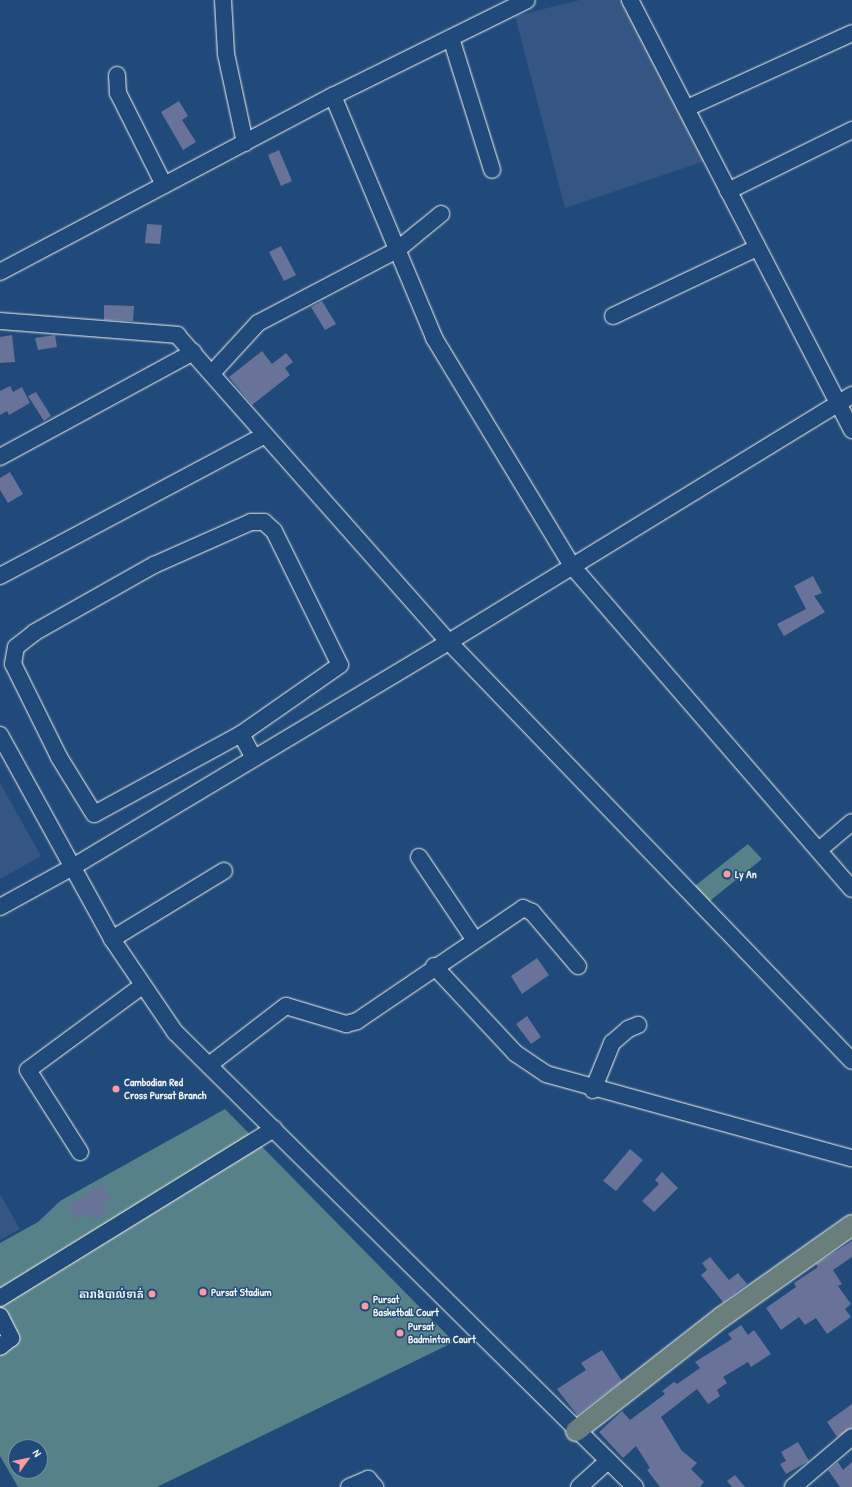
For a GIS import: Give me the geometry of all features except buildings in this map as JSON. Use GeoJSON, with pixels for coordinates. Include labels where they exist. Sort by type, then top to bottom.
{"type":"FeatureCollection","features":[{"type":"Feature","properties":{"kind":"main road"},"geometry":{"type":"LineString","coordinates":[[576,1431],[722,1317],[852,1225]]}},
{"type":"Feature","properties":{"kind":"street"},"geometry":{"type":"LineString","coordinates":[[223,0],[226,54],[245,143]]}},
{"type":"Feature","properties":{"kind":"street"},"geometry":{"type":"LineString","coordinates":[[4,266],[164,185],[333,96],[527,0]]}},
{"type":"Feature","properties":{"kind":"street"},"geometry":{"type":"LineString","coordinates":[[630,0],[852,430]]}},
{"type":"Feature","properties":{"kind":"street"},"geometry":{"type":"LineString","coordinates":[[687,108],[852,33]]}},
{"type":"Feature","properties":{"kind":"street"},"geometry":{"type":"LineString","coordinates":[[451,38],[492,170]]}},
{"type":"Feature","properties":{"kind":"street"},"geometry":{"type":"LineString","coordinates":[[117,75],[118,93],[164,185]]}},
{"type":"Feature","properties":{"kind":"street"},"geometry":{"type":"LineString","coordinates":[[333,96],[434,338],[572,566],[852,889]]}},
{"type":"Feature","properties":{"kind":"street"},"geometry":{"type":"LineString","coordinates":[[728,191],[852,130]]}},
{"type":"Feature","properties":{"kind":"street"},"geometry":{"type":"LineString","coordinates":[[213,372],[258,323],[396,250],[442,214]]}},
{"type":"Feature","properties":{"kind":"street"},"geometry":{"type":"LineString","coordinates":[[612,316],[757,248]]}},
{"type":"Feature","properties":{"kind":"street"},"geometry":{"type":"LineString","coordinates":[[0,321],[170,332],[213,372],[265,435],[449,642],[852,1061]]}},
{"type":"Feature","properties":{"kind":"street"},"geometry":{"type":"LineString","coordinates":[[0,457],[193,352]]}},
{"type":"Feature","properties":{"kind":"street"},"geometry":{"type":"LineString","coordinates":[[0,907],[71,868],[449,642],[852,396]]}},
{"type":"Feature","properties":{"kind":"street"},"geometry":{"type":"LineString","coordinates":[[0,576],[265,435]]}},
{"type":"Feature","properties":{"kind":"street"},"geometry":{"type":"LineString","coordinates":[[251,522],[264,522],[274,531],[340,665],[241,734],[94,814],[56,750],[13,664],[13,655],[19,642],[34,632],[154,565],[251,522]]}},
{"type":"Feature","properties":{"kind":"street"},"geometry":{"type":"LineString","coordinates":[[241,734],[254,758]]}},
{"type":"Feature","properties":{"kind":"street"},"geometry":{"type":"LineString","coordinates":[[0,735],[71,868],[112,939],[142,986],[175,1032],[576,1431],[635,1487]]}},
{"type":"Feature","properties":{"kind":"street"},"geometry":{"type":"LineString","coordinates":[[819,850],[852,822]]}},
{"type":"Feature","properties":{"kind":"street"},"geometry":{"type":"LineString","coordinates":[[419,856],[474,939]]}},
{"type":"Feature","properties":{"kind":"street"},"geometry":{"type":"LineString","coordinates":[[112,939],[224,871]]}},
{"type":"Feature","properties":{"kind":"street"},"geometry":{"type":"LineString","coordinates":[[209,1065],[286,1006],[346,1024],[357,1021],[434,966],[522,908],[532,912],[578,966]]}},
{"type":"Feature","properties":{"kind":"street"},"geometry":{"type":"LineString","coordinates":[[434,966],[515,1053],[546,1074],[593,1090],[852,1158]]}},
{"type":"Feature","properties":{"kind":"street"},"geometry":{"type":"LineString","coordinates":[[80,1152],[28,1070],[142,986]]}},
{"type":"Feature","properties":{"kind":"street"},"geometry":{"type":"LineString","coordinates":[[593,1090],[612,1043],[628,1028],[638,1025]]}},
{"type":"Feature","properties":{"kind":"street"},"geometry":{"type":"LineString","coordinates":[[0,1298],[274,1129]]}},
{"type":"Feature","properties":{"kind":"street"},"geometry":{"type":"LineString","coordinates":[[0,1316],[11,1338],[0,1347]]}},
{"type":"Feature","properties":{"kind":"street"},"geometry":{"type":"LineString","coordinates":[[793,1487],[852,1437]]}},
{"type":"Feature","properties":{"kind":"street"},"geometry":{"type":"LineString","coordinates":[[579,1487],[608,1461]]}},
{"type":"Feature","properties":{"kind":"street"},"geometry":{"type":"LineString","coordinates":[[350,1487],[368,1479],[375,1487]]}},
{"type":"Feature","properties":{"kind":"shaded area"},"geometry":{"type":"Polygon","coordinates":[[[580,0],[628,0],[708,160],[565,208],[515,16],[580,0]]]}},
{"type":"Feature","properties":{"kind":"shaded area"},"geometry":{"type":"Polygon","coordinates":[[[0,783],[41,856],[0,879],[0,783]]]}},
{"type":"Feature","properties":{"kind":"shaded area"},"geometry":{"type":"Polygon","coordinates":[[[0,1194],[20,1229],[0,1240],[0,1194]]]}},
{"type":"Feature","properties":{"kind":"green space","name":"Ly An"},"geometry":{"type":"Polygon","coordinates":[[[748,844],[762,859],[706,904],[691,889],[748,844]]]}},
{"type":"Feature","properties":{"kind":"green space","name":"Pursat Stadium"},"geometry":{"type":"Polygon","coordinates":[[[225,1109],[454,1342],[157,1487],[18,1487],[13,1479],[48,1479],[48,1439],[8,1439],[8,1470],[0,1456],[0,1243],[38,1222],[60,1201],[225,1109]]]}},
{"type":"Feature","properties":{"kind":"place","name":"Ly An"},"geometry":{"type":"Point","coordinates":[727,874]}},
{"type":"Feature","properties":{"kind":"place","name":"Cambodian Red Cross Pursat Branch"},"geometry":{"type":"Point","coordinates":[116,1089]}},
{"type":"Feature","properties":{"kind":"place","name":"Pursat Stadium"},"geometry":{"type":"Point","coordinates":[203,1292]}},
{"type":"Feature","properties":{"kind":"place","name":"តារាងបាល់ទាត់"},"geometry":{"type":"Point","coordinates":[152,1294]}},
{"type":"Feature","properties":{"kind":"place","name":"Pursat Basketball Court"},"geometry":{"type":"Point","coordinates":[365,1306]}},
{"type":"Feature","properties":{"kind":"place","name":"Pursat Badminton Court"},"geometry":{"type":"Point","coordinates":[400,1333]}}]}
